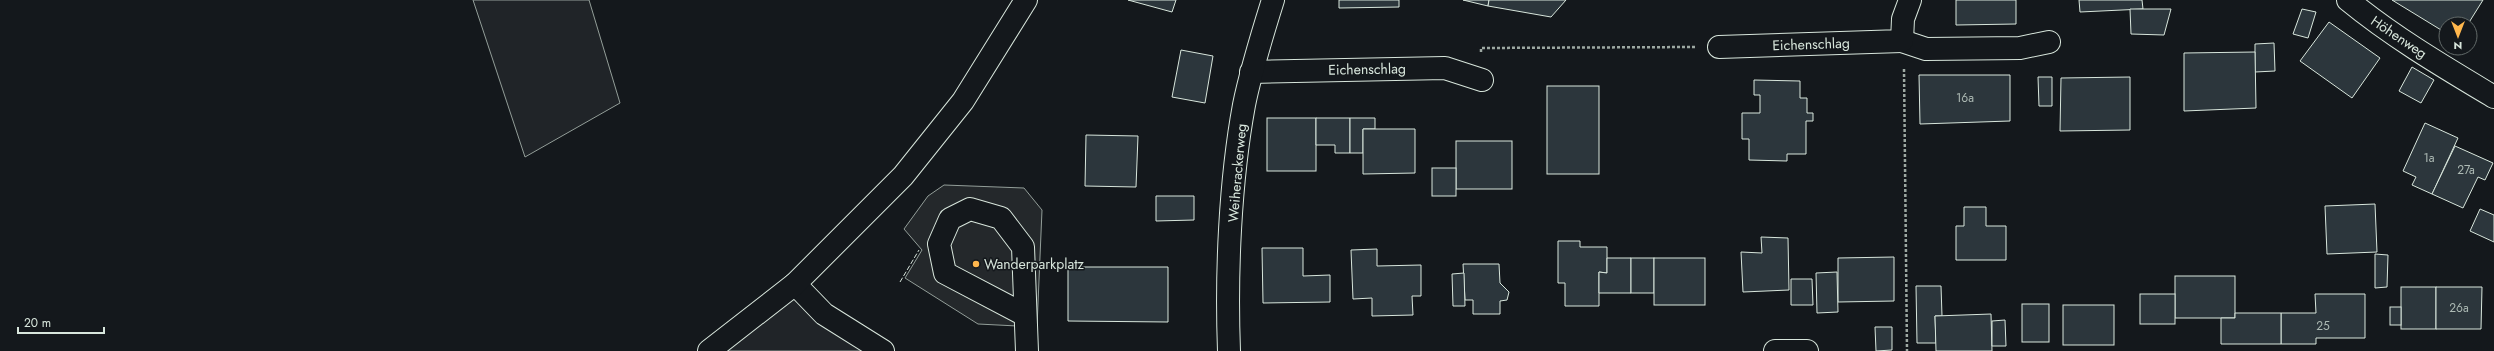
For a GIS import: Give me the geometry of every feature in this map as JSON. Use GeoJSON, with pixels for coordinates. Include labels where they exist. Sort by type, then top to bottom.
{"type":"FeatureCollection","features":[{"type":"Feature","properties":{"kind":"street"},"geometry":{"type":"LineString","coordinates":[[708,351],[795,284],[903,176],[963,101],[1026,0]]}},
{"type":"Feature","properties":{"kind":"street","name":"Weiherackerweg"},"geometry":{"type":"LineString","coordinates":[[1229,351],[1232,206],[1244,106],[1251,72],[1273,0]]}},
{"type":"Feature","properties":{"kind":"street"},"geometry":{"type":"LineString","coordinates":[[1902,41],[1903,19],[1910,0]]}},
{"type":"Feature","properties":{"kind":"street","name":"Höhenweg"},"geometry":{"type":"LineString","coordinates":[[2348,0],[2368,17],[2435,62],[2494,97]]}},
{"type":"Feature","properties":{"kind":"street","name":"Eichenschlag"},"geometry":{"type":"LineString","coordinates":[[1719,47],[1902,41],[1926,49],[2020,48],[2049,42]]}},
{"type":"Feature","properties":{"kind":"street","name":"Eichenschlag"},"geometry":{"type":"LineString","coordinates":[[1251,72],[1446,68],[1482,80]]}},
{"type":"Feature","properties":{"kind":"street"},"geometry":{"type":"LineString","coordinates":[[1026,315],[945,273],[939,244],[950,219],[970,209],[1001,218],[1023,247],[1026,315],[1027,351]]}},
{"type":"Feature","properties":{"kind":"street"},"geometry":{"type":"LineString","coordinates":[[795,284],[824,314],[883,351]]}},
{"type":"Feature","properties":{"kind":"street"},"geometry":{"type":"LineString","coordinates":[[1775,351],[1807,351]]}},
{"type":"Feature","properties":{"kind":"path"},"geometry":{"type":"LineString","coordinates":[[1902,41],[1907,351]]}},
{"type":"Feature","properties":{"kind":"path"},"geometry":{"type":"LineString","coordinates":[[1482,80],[1481,48],[1719,47]]}},
{"type":"Feature","properties":{"kind":"shaded area"},"geometry":{"type":"Polygon","coordinates":[[[473,0],[589,0],[620,103],[525,157],[473,0]]]}},
{"type":"Feature","properties":{"kind":"shaded area","name":"Wanderparkplatz"},"geometry":{"type":"Polygon","coordinates":[[[944,185],[1024,188],[1042,210],[1037,327],[978,324],[905,278],[922,250],[904,229],[928,196],[944,185]]]}},
{"type":"Feature","properties":{"kind":"shaded area"},"geometry":{"type":"Polygon","coordinates":[[[795,284],[883,351],[709,351],[795,284]]]}},
{"type":"Feature","properties":{"kind":"building"},"geometry":{"type":"Polygon","coordinates":[[[1128,0],[1176,0],[1172,12],[1128,0]]]}},
{"type":"Feature","properties":{"kind":"building"},"geometry":{"type":"Polygon","coordinates":[[[1339,0],[1399,0],[1399,7],[1339,8],[1339,0]]]}},
{"type":"Feature","properties":{"kind":"building"},"geometry":{"type":"Polygon","coordinates":[[[1463,0],[1489,0],[1488,6],[1463,0]]]}},
{"type":"Feature","properties":{"kind":"building"},"geometry":{"type":"Polygon","coordinates":[[[1489,0],[1566,0],[1551,17],[1488,6],[1489,0]]]}},
{"type":"Feature","properties":{"kind":"building"},"geometry":{"type":"Polygon","coordinates":[[[1956,0],[2016,0],[2016,24],[1956,25],[1956,0]]]}},
{"type":"Feature","properties":{"kind":"building"},"geometry":{"type":"Polygon","coordinates":[[[2079,0],[2142,0],[2143,9],[2080,12],[2079,0]]]}},
{"type":"Feature","properties":{"kind":"building"},"geometry":{"type":"Polygon","coordinates":[[[2392,0],[2483,0],[2473,16],[2438,16],[2438,28],[2392,0]]]}},
{"type":"Feature","properties":{"kind":"building"},"geometry":{"type":"Polygon","coordinates":[[[2130,9],[2171,9],[2164,35],[2131,34],[2130,9]]]}},
{"type":"Feature","properties":{"kind":"building"},"geometry":{"type":"Polygon","coordinates":[[[2302,9],[2316,12],[2308,38],[2293,34],[2302,9]]]}},
{"type":"Feature","properties":{"kind":"building"},"geometry":{"type":"Polygon","coordinates":[[[2329,22],[2380,58],[2352,98],[2300,61],[2329,22]]]}},
{"type":"Feature","properties":{"kind":"building"},"geometry":{"type":"Polygon","coordinates":[[[2274,43],[2275,71],[2255,72],[2255,44],[2274,43]]]}},
{"type":"Feature","properties":{"kind":"building"},"geometry":{"type":"Polygon","coordinates":[[[1181,50],[1213,56],[1205,103],[1172,97],[1181,50]]]}},
{"type":"Feature","properties":{"kind":"building"},"geometry":{"type":"Polygon","coordinates":[[[2255,52],[2256,108],[2184,111],[2184,53],[2255,52]]]}},
{"type":"Feature","properties":{"kind":"building"},"geometry":{"type":"Polygon","coordinates":[[[2412,67],[2434,80],[2421,103],[2399,91],[2412,67]]]}},
{"type":"Feature","properties":{"kind":"building"},"geometry":{"type":"Polygon","coordinates":[[[1919,75],[2010,75],[2010,121],[1920,124],[1919,75]]]}},
{"type":"Feature","properties":{"kind":"building"},"geometry":{"type":"Polygon","coordinates":[[[2038,77],[2052,77],[2052,106],[2039,106],[2038,77]]]}},
{"type":"Feature","properties":{"kind":"building"},"geometry":{"type":"Polygon","coordinates":[[[2130,77],[2130,130],[2060,131],[2061,78],[2130,77]]]}},
{"type":"Feature","properties":{"kind":"building"},"geometry":{"type":"Polygon","coordinates":[[[1754,80],[1800,81],[1800,98],[1807,98],[1807,113],[1813,113],[1813,121],[1806,121],[1806,154],[1787,154],[1787,161],[1749,160],[1749,139],[1742,139],[1742,113],[1760,113],[1760,95],[1754,95],[1754,80]]]}},
{"type":"Feature","properties":{"kind":"building"},"geometry":{"type":"Polygon","coordinates":[[[1547,86],[1599,86],[1599,174],[1547,174],[1547,86]]]}},
{"type":"Feature","properties":{"kind":"building"},"geometry":{"type":"Polygon","coordinates":[[[1267,118],[1316,118],[1316,171],[1267,171],[1267,118]]]}},
{"type":"Feature","properties":{"kind":"building"},"geometry":{"type":"Polygon","coordinates":[[[1316,118],[1350,118],[1350,153],[1335,153],[1335,145],[1316,145],[1316,118]]]}},
{"type":"Feature","properties":{"kind":"building"},"geometry":{"type":"Polygon","coordinates":[[[1350,118],[1375,118],[1375,129],[1363,129],[1363,153],[1350,153],[1350,118]]]}},
{"type":"Feature","properties":{"kind":"building"},"geometry":{"type":"Polygon","coordinates":[[[2425,123],[2458,138],[2432,194],[2412,185],[2416,177],[2403,171],[2425,123]]]}},
{"type":"Feature","properties":{"kind":"building"},"geometry":{"type":"Polygon","coordinates":[[[1363,129],[1415,129],[1415,173],[1363,174],[1363,129]]]}},
{"type":"Feature","properties":{"kind":"building"},"geometry":{"type":"Polygon","coordinates":[[[1086,135],[1138,136],[1136,187],[1085,186],[1086,135]]]}},
{"type":"Feature","properties":{"kind":"building"},"geometry":{"type":"Polygon","coordinates":[[[1456,141],[1512,141],[1512,189],[1456,189],[1456,141]]]}},
{"type":"Feature","properties":{"kind":"building"},"geometry":{"type":"Polygon","coordinates":[[[2455,146],[2493,163],[2485,180],[2478,177],[2463,208],[2432,194],[2455,146]]]}},
{"type":"Feature","properties":{"kind":"building"},"geometry":{"type":"Polygon","coordinates":[[[1432,168],[1456,168],[1456,196],[1432,196],[1432,168]]]}},
{"type":"Feature","properties":{"kind":"building"},"geometry":{"type":"Polygon","coordinates":[[[1156,196],[1194,196],[1194,220],[1156,221],[1156,196]]]}},
{"type":"Feature","properties":{"kind":"building"},"geometry":{"type":"Polygon","coordinates":[[[2375,204],[2377,252],[2327,254],[2325,206],[2375,204]]]}},
{"type":"Feature","properties":{"kind":"building"},"geometry":{"type":"Polygon","coordinates":[[[1964,207],[1986,207],[1986,226],[2006,226],[2006,260],[1956,260],[1956,226],[1964,226],[1964,207]]]}},
{"type":"Feature","properties":{"kind":"building"},"geometry":{"type":"Polygon","coordinates":[[[2480,209],[2494,215],[2494,242],[2470,231],[2480,209]]]}},
{"type":"Feature","properties":{"kind":"building"},"geometry":{"type":"Polygon","coordinates":[[[1761,237],[1788,238],[1789,290],[1743,292],[1741,252],[1762,253],[1761,237]]]}},
{"type":"Feature","properties":{"kind":"building"},"geometry":{"type":"Polygon","coordinates":[[[1558,241],[1580,241],[1580,247],[1607,247],[1607,273],[1599,272],[1599,306],[1565,306],[1565,283],[1558,283],[1558,241]]]}},
{"type":"Feature","properties":{"kind":"building"},"geometry":{"type":"Polygon","coordinates":[[[1262,248],[1303,248],[1303,276],[1330,275],[1330,302],[1263,303],[1262,248]]]}},
{"type":"Feature","properties":{"kind":"building"},"geometry":{"type":"Polygon","coordinates":[[[1377,249],[1377,266],[1421,265],[1421,296],[1412,296],[1413,315],[1372,316],[1372,298],[1353,299],[1351,250],[1377,249]]]}},
{"type":"Feature","properties":{"kind":"building"},"geometry":{"type":"Polygon","coordinates":[[[2375,254],[2388,255],[2387,287],[2375,288],[2375,254]]]}},
{"type":"Feature","properties":{"kind":"building"},"geometry":{"type":"Polygon","coordinates":[[[1894,257],[1894,301],[1838,302],[1838,258],[1894,257]]]}},
{"type":"Feature","properties":{"kind":"building"},"geometry":{"type":"Polygon","coordinates":[[[1607,258],[1631,258],[1631,293],[1599,293],[1599,272],[1607,273],[1607,258]]]}},
{"type":"Feature","properties":{"kind":"building"},"geometry":{"type":"Polygon","coordinates":[[[1631,258],[1654,258],[1654,293],[1631,293],[1631,258]]]}},
{"type":"Feature","properties":{"kind":"building"},"geometry":{"type":"Polygon","coordinates":[[[1654,258],[1705,258],[1705,305],[1654,305],[1654,258]]]}},
{"type":"Feature","properties":{"kind":"building"},"geometry":{"type":"Polygon","coordinates":[[[1463,264],[1499,264],[1500,283],[1509,292],[1507,300],[1500,301],[1500,314],[1473,314],[1473,300],[1465,300],[1463,264]]]}},
{"type":"Feature","properties":{"kind":"building"},"geometry":{"type":"Polygon","coordinates":[[[1068,267],[1168,267],[1168,322],[1068,321],[1068,267]]]}},
{"type":"Feature","properties":{"kind":"building"},"geometry":{"type":"Polygon","coordinates":[[[1837,272],[1838,312],[1817,313],[1816,273],[1837,272]]]}},
{"type":"Feature","properties":{"kind":"building"},"geometry":{"type":"Polygon","coordinates":[[[1464,273],[1465,306],[1453,306],[1452,274],[1464,273]]]}},
{"type":"Feature","properties":{"kind":"building"},"geometry":{"type":"Polygon","coordinates":[[[2175,276],[2235,276],[2235,318],[2175,318],[2175,276]]]}},
{"type":"Feature","properties":{"kind":"building"},"geometry":{"type":"Polygon","coordinates":[[[1791,279],[1812,279],[1813,305],[1791,305],[1791,279]]]}},
{"type":"Feature","properties":{"kind":"building"},"geometry":{"type":"Polygon","coordinates":[[[1916,286],[1941,286],[1942,316],[1935,316],[1936,343],[1917,343],[1916,286]]]}},
{"type":"Feature","properties":{"kind":"building"},"geometry":{"type":"Polygon","coordinates":[[[2401,287],[2436,287],[2436,329],[2401,329],[2401,287]]]}},
{"type":"Feature","properties":{"kind":"building"},"geometry":{"type":"Polygon","coordinates":[[[2436,287],[2482,287],[2481,329],[2436,329],[2436,287]]]}},
{"type":"Feature","properties":{"kind":"building"},"geometry":{"type":"Polygon","coordinates":[[[2140,294],[2175,294],[2175,324],[2140,324],[2140,294]]]}},
{"type":"Feature","properties":{"kind":"building"},"geometry":{"type":"Polygon","coordinates":[[[2315,294],[2365,294],[2365,338],[2316,338],[2316,344],[2281,344],[2281,313],[2316,313],[2315,294]]]}},
{"type":"Feature","properties":{"kind":"building"},"geometry":{"type":"Polygon","coordinates":[[[2022,304],[2049,304],[2049,342],[2022,342],[2022,304]]]}},
{"type":"Feature","properties":{"kind":"building"},"geometry":{"type":"Polygon","coordinates":[[[2063,305],[2114,305],[2114,345],[2063,345],[2063,305]]]}},
{"type":"Feature","properties":{"kind":"building"},"geometry":{"type":"Polygon","coordinates":[[[2390,307],[2401,307],[2401,325],[2390,325],[2390,307]]]}},
{"type":"Feature","properties":{"kind":"building"},"geometry":{"type":"Polygon","coordinates":[[[2235,313],[2281,313],[2281,344],[2221,344],[2221,318],[2235,318],[2235,313]]]}},
{"type":"Feature","properties":{"kind":"building"},"geometry":{"type":"Polygon","coordinates":[[[1991,314],[1992,351],[1936,351],[1935,316],[1991,314]]]}},
{"type":"Feature","properties":{"kind":"building"},"geometry":{"type":"Polygon","coordinates":[[[2005,320],[2006,346],[1992,346],[1992,321],[2005,320]]]}},
{"type":"Feature","properties":{"kind":"building"},"geometry":{"type":"Polygon","coordinates":[[[1875,327],[1892,327],[1892,350],[1876,351],[1875,327]]]}},
{"type":"Feature","properties":{"kind":"fence"},"geometry":{"type":"LineString","coordinates":[[900,282],[919,250]]}},
{"type":"Feature","properties":{"kind":"place","name":"Wanderparkplatz"},"geometry":{"type":"Point","coordinates":[976,264]}}]}
